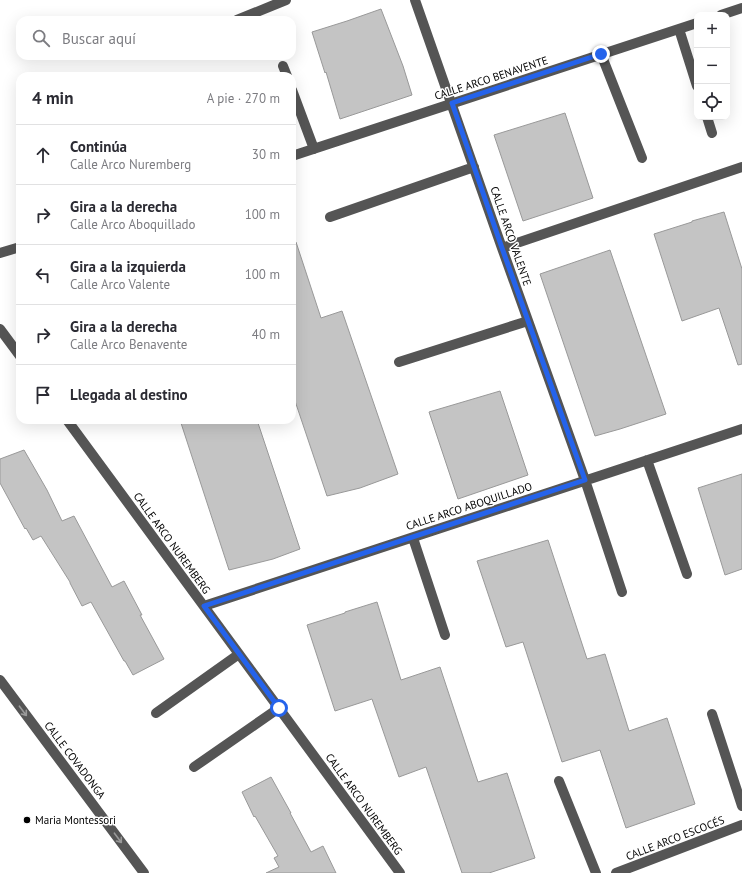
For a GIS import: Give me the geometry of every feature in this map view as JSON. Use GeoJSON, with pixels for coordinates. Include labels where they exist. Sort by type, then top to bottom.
{"type":"FeatureCollection","features":[{"type":"Feature","properties":{"kind":"street"},"geometry":{"type":"LineString","coordinates":[[247,16],[286,0]]}},
{"type":"Feature","properties":{"kind":"street","name":"CALLE ARCO VALENTE"},"geometry":{"type":"LineString","coordinates":[[415,0],[585,480],[622,592]]}},
{"type":"Feature","properties":{"kind":"street"},"geometry":{"type":"LineString","coordinates":[[729,12],[742,8]]}},
{"type":"Feature","properties":{"kind":"street","name":"CALLE ARCO BENAVENTE"},"geometry":{"type":"LineString","coordinates":[[296,155],[694,24]]}},
{"type":"Feature","properties":{"kind":"street"},"geometry":{"type":"LineString","coordinates":[[679,29],[696,84]]}},
{"type":"Feature","properties":{"kind":"street"},"geometry":{"type":"LineString","coordinates":[[601,54],[642,158]]}},
{"type":"Feature","properties":{"kind":"street"},"geometry":{"type":"LineString","coordinates":[[283,66],[285,72]]}},
{"type":"Feature","properties":{"kind":"street"},"geometry":{"type":"LineString","coordinates":[[296,101],[314,149]]}},
{"type":"Feature","properties":{"kind":"street"},"geometry":{"type":"LineString","coordinates":[[708,120],[712,133]]}},
{"type":"Feature","properties":{"kind":"street"},"geometry":{"type":"LineString","coordinates":[[330,217],[474,166]]}},
{"type":"Feature","properties":{"kind":"street"},"geometry":{"type":"LineString","coordinates":[[502,248],[742,167]]}},
{"type":"Feature","properties":{"kind":"street"},"geometry":{"type":"LineString","coordinates":[[0,253],[16,248]]}},
{"type":"Feature","properties":{"kind":"street"},"geometry":{"type":"LineString","coordinates":[[398,362],[528,321]]}},
{"type":"Feature","properties":{"kind":"street"},"geometry":{"type":"LineString","coordinates":[[0,329],[16,351]]}},
{"type":"Feature","properties":{"kind":"street","name":"CALLE ARCO NUREMBERG"},"geometry":{"type":"LineString","coordinates":[[70,424],[400,873]]}},
{"type":"Feature","properties":{"kind":"street","name":"CALLE ARCO ABOQUILLADO"},"geometry":{"type":"LineString","coordinates":[[204,606],[742,429]]}},
{"type":"Feature","properties":{"kind":"street"},"geometry":{"type":"LineString","coordinates":[[648,460],[687,574]]}},
{"type":"Feature","properties":{"kind":"street"},"geometry":{"type":"LineString","coordinates":[[413,538],[445,635]]}},
{"type":"Feature","properties":{"kind":"street"},"geometry":{"type":"LineString","coordinates":[[156,714],[239,654]]}},
{"type":"Feature","properties":{"kind":"street","name":"CALLE COVADONGA"},"geometry":{"type":"LineString","coordinates":[[0,680],[144,873]]}},
{"type":"Feature","properties":{"kind":"street"},"geometry":{"type":"LineString","coordinates":[[194,766],[279,708]]}},
{"type":"Feature","properties":{"kind":"street"},"geometry":{"type":"LineString","coordinates":[[712,714],[742,806]]}},
{"type":"Feature","properties":{"kind":"street"},"geometry":{"type":"LineString","coordinates":[[559,781],[596,873]]}},
{"type":"Feature","properties":{"kind":"street","name":"CALLE ARCO ESCOCÉS"},"geometry":{"type":"LineString","coordinates":[[616,873],[742,825]]}},
{"type":"Feature","properties":{"kind":"building"},"geometry":{"type":"Polygon","coordinates":[[[381,9],[403,66],[412,95],[340,119],[312,32],[381,9]]]}},
{"type":"Feature","properties":{"kind":"building"},"geometry":{"type":"Polygon","coordinates":[[[565,113],[593,198],[523,221],[494,135],[565,113]]]}},
{"type":"Feature","properties":{"kind":"building"},"geometry":{"type":"Polygon","coordinates":[[[724,212],[742,269],[742,364],[738,365],[719,308],[682,321],[654,234],[724,212]]]}},
{"type":"Feature","properties":{"kind":"building"},"geometry":{"type":"Polygon","coordinates":[[[296,242],[321,318],[342,311],[398,474],[360,488],[327,496],[296,404],[296,242]]]}},
{"type":"Feature","properties":{"kind":"building"},"geometry":{"type":"Polygon","coordinates":[[[610,250],[666,414],[595,436],[540,274],[610,250]]]}},
{"type":"Feature","properties":{"kind":"building"},"geometry":{"type":"Polygon","coordinates":[[[500,391],[528,475],[458,499],[429,412],[500,391]]]}},
{"type":"Feature","properties":{"kind":"building"},"geometry":{"type":"Polygon","coordinates":[[[181,424],[258,424],[300,549],[273,559],[229,570],[181,424]]]}},
{"type":"Feature","properties":{"kind":"building"},"geometry":{"type":"Polygon","coordinates":[[[24,450],[47,490],[62,521],[74,516],[112,587],[124,581],[142,615],[140,615],[164,659],[133,675],[91,602],[82,606],[70,582],[41,536],[33,540],[26,528],[25,529],[0,483],[0,459],[24,450]]]}},
{"type":"Feature","properties":{"kind":"building"},"geometry":{"type":"Polygon","coordinates":[[[742,474],[742,569],[725,575],[698,488],[742,474]]]}},
{"type":"Feature","properties":{"kind":"building"},"geometry":{"type":"Polygon","coordinates":[[[548,540],[587,659],[605,654],[629,731],[667,718],[695,804],[626,828],[600,750],[562,762],[523,642],[506,647],[477,561],[548,540]]]}},
{"type":"Feature","properties":{"kind":"building"},"geometry":{"type":"Polygon","coordinates":[[[377,602],[401,680],[440,667],[478,782],[507,773],[535,858],[489,873],[462,873],[426,767],[399,777],[372,699],[335,711],[307,625],[377,602]]]}},
{"type":"Feature","properties":{"kind":"building"},"geometry":{"type":"Polygon","coordinates":[[[271,777],[311,852],[323,846],[336,873],[266,873],[279,867],[274,858],[278,856],[255,816],[254,817],[242,792],[271,777]]]}},
{"type":"Feature","properties":{"kind":"place","name":"Maria Montessori"},"geometry":{"type":"Point","coordinates":[27,820]}},
{"type":"Feature","properties":{"kind":"route"},"geometry":{"type":"LineString","coordinates":[[279,708],[204,606],[585,480],[452,103],[601,54]]}}]}
